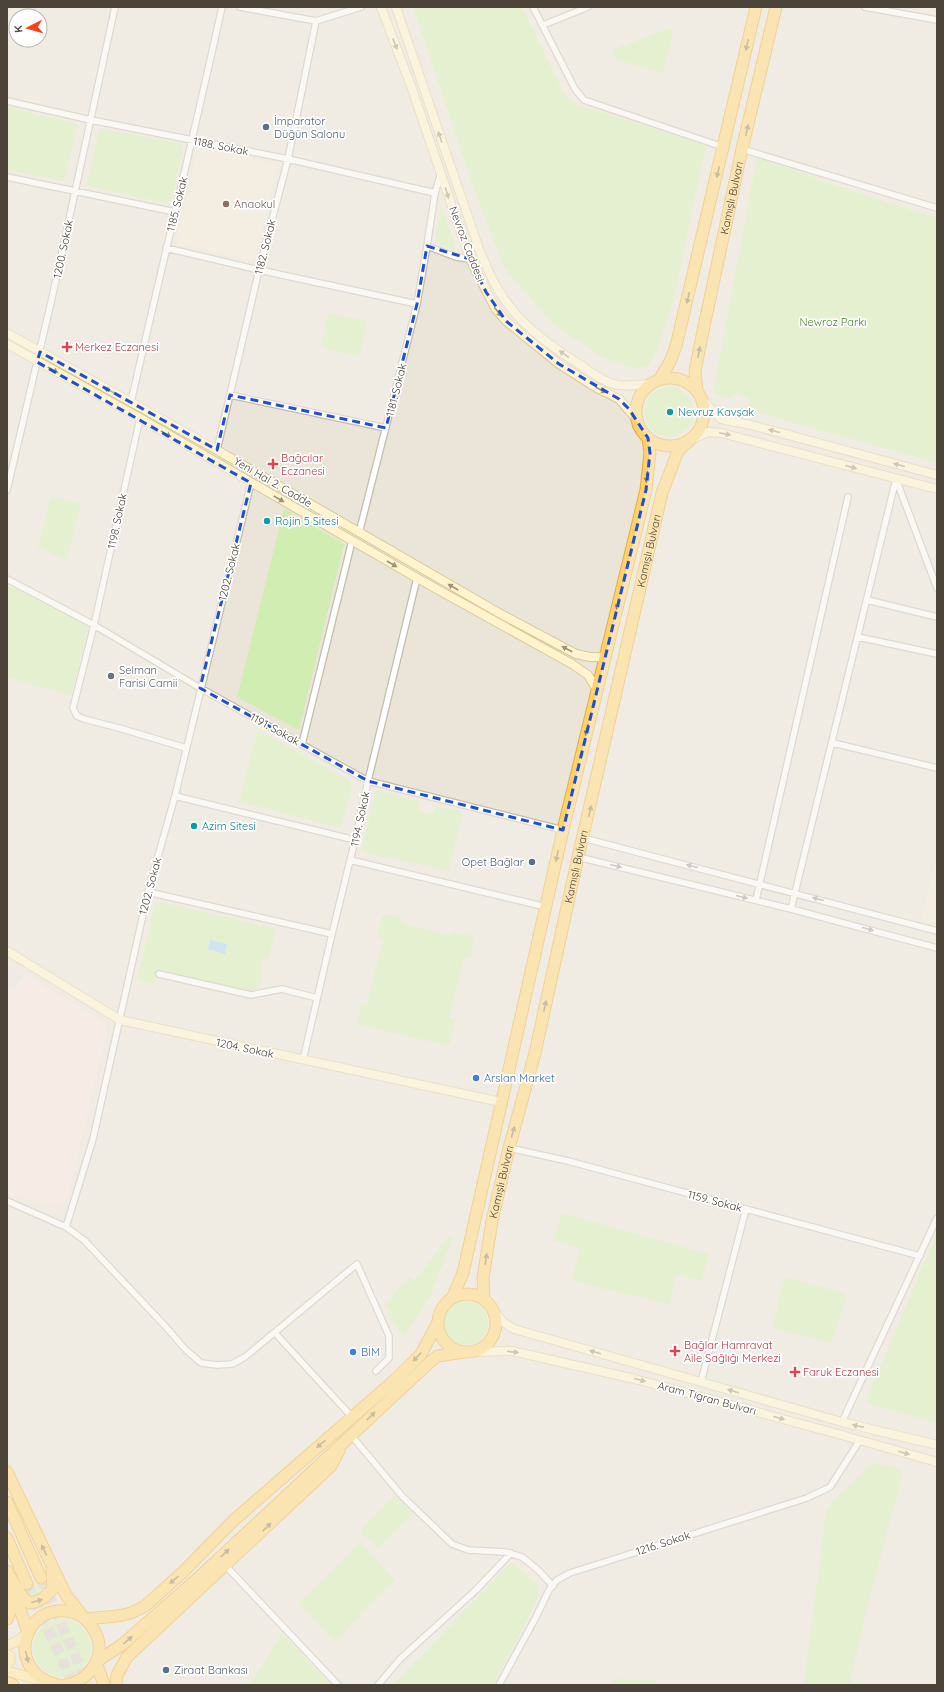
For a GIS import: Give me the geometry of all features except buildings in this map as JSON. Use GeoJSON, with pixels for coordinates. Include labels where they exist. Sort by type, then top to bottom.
{"type":"FeatureCollection","features":[{"type":"Feature","properties":{"kind":"highway","name":"Kamışlı Bulvarı"},"geometry":{"type":"LineString","coordinates":[[654,382],[670,362],[676,346],[756,7]]}},
{"type":"Feature","properties":{"kind":"highway","name":"Kamışlı Bulvarı"},"geometry":{"type":"LineString","coordinates":[[699,395],[695,371],[742,149],[776,7]]}},
{"type":"Feature","properties":{"kind":"highway"},"geometry":{"type":"LineString","coordinates":[[667,378],[680,380],[691,385],[699,395],[704,414],[702,424],[697,434],[688,441],[679,446],[668,447],[657,444],[648,438],[641,430],[637,420],[636,409],[638,399],[643,391],[654,382],[667,378]]}},
{"type":"Feature","properties":{"kind":"highway","name":"Kamışlı Bulvarı"},"geometry":{"type":"LineString","coordinates":[[453,1296],[463,1273],[596,688],[646,490],[650,453],[648,438]]}},
{"type":"Feature","properties":{"kind":"highway","name":"Kamışlı Bulvarı"},"geometry":{"type":"LineString","coordinates":[[484,1298],[484,1270],[492,1221],[509,1148],[535,1053],[578,857],[662,493],[678,451],[688,441]]}},
{"type":"Feature","properties":{"kind":"highway"},"geometry":{"type":"LineString","coordinates":[[58,1685],[38,1677],[30,1668],[26,1656],[25,1644],[28,1633],[38,1620],[53,1612],[70,1612],[85,1619],[118,1616],[131,1613],[144,1606],[182,1573],[233,1521],[395,1380],[421,1354],[437,1324],[441,1308],[453,1296],[468,1293],[484,1298],[490,1304],[495,1312],[495,1332],[490,1341],[483,1348],[469,1352],[438,1356],[431,1361],[190,1585],[123,1644],[96,1662],[85,1677],[78,1682],[65,1685]]}},
{"type":"Feature","properties":{"kind":"highway"},"geometry":{"type":"LineString","coordinates":[[437,1324],[443,1340],[456,1350],[469,1352]]}},
{"type":"Feature","properties":{"kind":"highway"},"geometry":{"type":"LineString","coordinates":[[116,1685],[118,1675],[127,1657],[226,1566],[331,1466],[343,1444]]}},
{"type":"Feature","properties":{"kind":"highway"},"geometry":{"type":"LineString","coordinates":[[7,1472],[66,1595],[93,1628],[98,1639],[99,1650],[96,1662],[104,1685]]}},
{"type":"Feature","properties":{"kind":"highway"},"geometry":{"type":"LineString","coordinates":[[7,1502],[41,1578]]}},
{"type":"Feature","properties":{"kind":"highway"},"geometry":{"type":"LineString","coordinates":[[7,1538],[27,1584]]}},
{"type":"Feature","properties":{"kind":"highway"},"geometry":{"type":"LineString","coordinates":[[9,1575],[23,1598],[30,1603],[37,1602],[44,1599],[52,1589],[52,1567]]}},
{"type":"Feature","properties":{"kind":"highway"},"geometry":{"type":"LineString","coordinates":[[9,1575],[28,1633]]}},
{"type":"Feature","properties":{"kind":"highway"},"geometry":{"type":"LineString","coordinates":[[7,1619],[12,1608],[9,1575]]}},
{"type":"Feature","properties":{"kind":"highway"},"geometry":{"type":"LineString","coordinates":[[7,1682],[13,1685]]}},
{"type":"Feature","properties":{"kind":"main road","name":"Nevroz Caddesi"},"geometry":{"type":"LineString","coordinates":[[381,7],[441,172],[456,222],[470,259],[489,298],[506,321],[559,364],[595,387],[619,399],[637,420]]}},
{"type":"Feature","properties":{"kind":"main road","name":"Nevroz Caddesi"},"geometry":{"type":"LineString","coordinates":[[396,7],[479,249],[490,276],[507,304],[524,322],[550,344],[600,378],[613,384],[620,385],[654,382]]}},
{"type":"Feature","properties":{"kind":"main road","name":"Yeni Hal 2. Cadde"},"geometry":{"type":"LineString","coordinates":[[7,333],[218,450],[499,613],[576,654],[590,657],[604,657]]}},
{"type":"Feature","properties":{"kind":"main road"},"geometry":{"type":"LineString","coordinates":[[7,344],[140,418],[417,578],[572,664],[588,675],[596,688]]}},
{"type":"Feature","properties":{"kind":"main road"},"geometry":{"type":"LineString","coordinates":[[699,395],[721,419],[751,425],[937,476]]}},
{"type":"Feature","properties":{"kind":"main road"},"geometry":{"type":"LineString","coordinates":[[688,441],[708,432],[721,433],[937,489]]}},
{"type":"Feature","properties":{"kind":"main road","name":"1204. Sokak"},"geometry":{"type":"LineString","coordinates":[[7,952],[120,1020],[501,1102]]}},
{"type":"Feature","properties":{"kind":"main road"},"geometry":{"type":"LineString","coordinates":[[495,1312],[503,1322],[514,1329],[842,1422],[937,1445]]}},
{"type":"Feature","properties":{"kind":"main road","name":"Aram Tigran Bulvarı"},"geometry":{"type":"LineString","coordinates":[[469,1352],[512,1351],[635,1379],[937,1462]]}},
{"type":"Feature","properties":{"kind":"main road"},"geometry":{"type":"LineString","coordinates":[[7,1645],[16,1642],[28,1633]]}},
{"type":"Feature","properties":{"kind":"main road"},"geometry":{"type":"LineString","coordinates":[[7,1654],[10,1656],[10,1661],[7,1664]]}},
{"type":"Feature","properties":{"kind":"main road"},"geometry":{"type":"LineString","coordinates":[[7,1671],[46,1681]]}},
{"type":"Feature","properties":{"kind":"street","name":"1200. Sokak"},"geometry":{"type":"LineString","coordinates":[[7,490],[38,362],[115,7]]}},
{"type":"Feature","properties":{"kind":"street","name":"1185. Sokak"},"geometry":{"type":"LineString","coordinates":[[131,402],[166,248],[193,141],[222,7]]}},
{"type":"Feature","properties":{"kind":"street"},"geometry":{"type":"LineString","coordinates":[[240,7],[316,21],[361,7]]}},
{"type":"Feature","properties":{"kind":"street"},"geometry":{"type":"LineString","coordinates":[[533,7],[575,89],[584,100],[723,147]]}},
{"type":"Feature","properties":{"kind":"street"},"geometry":{"type":"LineString","coordinates":[[543,25],[588,7]]}},
{"type":"Feature","properties":{"kind":"street"},"geometry":{"type":"LineString","coordinates":[[865,7],[937,20]]}},
{"type":"Feature","properties":{"kind":"street","name":"1182. Sokak"},"geometry":{"type":"LineString","coordinates":[[218,450],[259,270],[288,159],[316,21]]}},
{"type":"Feature","properties":{"kind":"street","name":"1188. Sokak"},"geometry":{"type":"LineString","coordinates":[[7,101],[91,120],[288,159],[436,193]]}},
{"type":"Feature","properties":{"kind":"street"},"geometry":{"type":"LineString","coordinates":[[742,149],[937,208]]}},
{"type":"Feature","properties":{"kind":"street"},"geometry":{"type":"LineString","coordinates":[[441,172],[427,246],[456,257],[470,259]]}},
{"type":"Feature","properties":{"kind":"street"},"geometry":{"type":"LineString","coordinates":[[7,177],[175,212]]}},
{"type":"Feature","properties":{"kind":"street","name":"1181. Sokak"},"geometry":{"type":"LineString","coordinates":[[360,533],[417,304],[427,246]]}},
{"type":"Feature","properties":{"kind":"street"},"geometry":{"type":"LineString","coordinates":[[166,248],[259,270],[417,304]]}},
{"type":"Feature","properties":{"kind":"street"},"geometry":{"type":"LineString","coordinates":[[230,395],[386,428]]}},
{"type":"Feature","properties":{"kind":"street","name":"1198. Sokak"},"geometry":{"type":"LineString","coordinates":[[140,418],[94,625],[73,708],[77,716],[186,748]]}},
{"type":"Feature","properties":{"kind":"street"},"geometry":{"type":"LineString","coordinates":[[896,479],[937,588]]}},
{"type":"Feature","properties":{"kind":"street"},"geometry":{"type":"LineString","coordinates":[[791,909],[833,743],[896,479]]}},
{"type":"Feature","properties":{"kind":"street","name":"1202. Sokak"},"geometry":{"type":"LineString","coordinates":[[66,1227],[93,1140],[148,892],[175,796],[251,483]]}},
{"type":"Feature","properties":{"kind":"street"},"geometry":{"type":"LineString","coordinates":[[756,900],[848,497]]}},
{"type":"Feature","properties":{"kind":"street"},"geometry":{"type":"LineString","coordinates":[[302,744],[352,541]]}},
{"type":"Feature","properties":{"kind":"street","name":"1194. Sokak"},"geometry":{"type":"LineString","coordinates":[[304,1060],[332,934],[417,578]]}},
{"type":"Feature","properties":{"kind":"street","name":"1191. Sokak"},"geometry":{"type":"LineString","coordinates":[[7,580],[94,625],[200,688],[368,782],[563,830]]}},
{"type":"Feature","properties":{"kind":"street"},"geometry":{"type":"LineString","coordinates":[[867,600],[937,617]]}},
{"type":"Feature","properties":{"kind":"street"},"geometry":{"type":"LineString","coordinates":[[858,637],[937,654]]}},
{"type":"Feature","properties":{"kind":"street"},"geometry":{"type":"LineString","coordinates":[[833,743],[937,768]]}},
{"type":"Feature","properties":{"kind":"street"},"geometry":{"type":"LineString","coordinates":[[175,796],[355,840]]}},
{"type":"Feature","properties":{"kind":"street"},"geometry":{"type":"LineString","coordinates":[[583,838],[937,931]]}},
{"type":"Feature","properties":{"kind":"street"},"geometry":{"type":"LineString","coordinates":[[578,857],[756,900],[937,948]]}},
{"type":"Feature","properties":{"kind":"street"},"geometry":{"type":"LineString","coordinates":[[350,860],[546,907]]}},
{"type":"Feature","properties":{"kind":"street"},"geometry":{"type":"LineString","coordinates":[[148,892],[332,934]]}},
{"type":"Feature","properties":{"kind":"street"},"geometry":{"type":"LineString","coordinates":[[159,974],[251,996],[282,989],[317,998]]}},
{"type":"Feature","properties":{"kind":"street","name":"1159. Sokak"},"geometry":{"type":"LineString","coordinates":[[509,1148],[568,1161],[920,1256]]}},
{"type":"Feature","properties":{"kind":"street"},"geometry":{"type":"LineString","coordinates":[[7,1201],[66,1227],[84,1240],[185,1349],[201,1363],[217,1365],[232,1364],[245,1357],[357,1264],[388,1336],[389,1358],[376,1371]]}},
{"type":"Feature","properties":{"kind":"street"},"geometry":{"type":"LineString","coordinates":[[701,1382],[746,1209]]}},
{"type":"Feature","properties":{"kind":"street"},"geometry":{"type":"LineString","coordinates":[[842,1422],[937,1218]]}},
{"type":"Feature","properties":{"kind":"street"},"geometry":{"type":"LineString","coordinates":[[275,1333],[352,1417]]}},
{"type":"Feature","properties":{"kind":"street"},"geometry":{"type":"LineString","coordinates":[[351,1435],[402,1496],[452,1544],[468,1550],[505,1552],[522,1557],[538,1570],[552,1586]]}},
{"type":"Feature","properties":{"kind":"street","name":"1216. Sokak"},"geometry":{"type":"LineString","coordinates":[[499,1685],[552,1586],[558,1580],[570,1573],[807,1498],[830,1487],[860,1440]]}},
{"type":"Feature","properties":{"kind":"street"},"geometry":{"type":"LineString","coordinates":[[378,1685],[400,1659],[476,1590],[511,1553]]}},
{"type":"Feature","properties":{"kind":"street"},"geometry":{"type":"LineString","coordinates":[[226,1566],[338,1685]]}},
{"type":"Feature","properties":{"kind":"highlighted area"},"geometry":{"type":"Polygon","coordinates":[[[427,246],[470,259],[486,292],[506,321],[559,364],[619,399],[629,409],[648,438],[650,453],[646,490],[563,830],[368,781],[200,688],[251,483],[37,362],[40,352],[217,450],[230,395],[386,428],[417,304],[427,246]]]}},
{"type":"Feature","properties":{"kind":"shaded area"},"geometry":{"type":"Polygon","coordinates":[[[7,7],[937,7],[937,1685],[7,1685],[7,7]]]}},
{"type":"Feature","properties":{"kind":"shaded area","name":"Anaokul"},"geometry":{"type":"Polygon","coordinates":[[[203,147],[276,164],[277,166],[255,258],[250,260],[179,244],[176,241],[198,149],[203,147]]]}},
{"type":"Feature","properties":{"kind":"shaded area"},"geometry":{"type":"Polygon","coordinates":[[[937,853],[937,924],[925,921],[922,917],[937,853]]]}},
{"type":"Feature","properties":{"kind":"shaded area"},"geometry":{"type":"Polygon","coordinates":[[[7,964],[104,1021],[107,1033],[67,1199],[60,1203],[47,1204],[7,1194],[7,964]]]}},
{"type":"Feature","properties":{"kind":"shaded area"},"geometry":{"type":"Polygon","coordinates":[[[7,964],[24,974],[15,988],[7,990],[7,964]]]}},
{"type":"Feature","properties":{"kind":"green space"},"geometry":{"type":"Polygon","coordinates":[[[413,7],[522,7],[564,93],[578,105],[706,145],[673,302],[657,350],[648,366],[640,368],[631,367],[603,358],[553,324],[504,268],[472,183],[413,7]]]}},
{"type":"Feature","properties":{"kind":"green space"},"geometry":{"type":"Polygon","coordinates":[[[669,28],[674,31],[663,71],[660,73],[615,59],[612,50],[669,28]]]}},
{"type":"Feature","properties":{"kind":"green space"},"geometry":{"type":"Polygon","coordinates":[[[7,107],[78,124],[64,181],[7,170],[7,107]]]}},
{"type":"Feature","properties":{"kind":"green space"},"geometry":{"type":"Polygon","coordinates":[[[102,129],[180,143],[182,145],[183,150],[171,201],[168,203],[160,202],[88,186],[87,184],[99,131],[102,129]]]}},
{"type":"Feature","properties":{"kind":"green space","name":"Newroz Parkı"},"geometry":{"type":"Polygon","coordinates":[[[757,157],[846,189],[937,218],[937,463],[748,410],[750,400],[736,393],[731,399],[713,393],[757,157]]]}},
{"type":"Feature","properties":{"kind":"green space"},"geometry":{"type":"Polygon","coordinates":[[[441,204],[456,248],[453,250],[435,242],[441,204]]]}},
{"type":"Feature","properties":{"kind":"green space"},"geometry":{"type":"Polygon","coordinates":[[[328,313],[367,321],[359,356],[321,348],[328,313]]]}},
{"type":"Feature","properties":{"kind":"green space"},"geometry":{"type":"Polygon","coordinates":[[[669,387],[678,389],[689,398],[694,412],[692,421],[683,432],[669,437],[660,435],[649,426],[644,412],[646,403],[655,392],[669,387]]]}},
{"type":"Feature","properties":{"kind":"green space"},"geometry":{"type":"Polygon","coordinates":[[[51,496],[81,504],[67,560],[38,547],[51,496]]]}},
{"type":"Feature","properties":{"kind":"green space"},"geometry":{"type":"Polygon","coordinates":[[[284,509],[344,544],[299,730],[237,697],[284,509]]]}},
{"type":"Feature","properties":{"kind":"green space"},"geometry":{"type":"Polygon","coordinates":[[[7,585],[91,623],[87,631],[71,696],[7,677],[7,585]]]}},
{"type":"Feature","properties":{"kind":"green space"},"geometry":{"type":"Polygon","coordinates":[[[258,730],[349,780],[352,786],[341,828],[239,802],[258,730]]]}},
{"type":"Feature","properties":{"kind":"green space"},"geometry":{"type":"Polygon","coordinates":[[[376,790],[419,801],[419,811],[433,814],[436,806],[463,811],[449,871],[361,852],[376,790]]]}},
{"type":"Feature","properties":{"kind":"green space"},"geometry":{"type":"Polygon","coordinates":[[[161,902],[276,929],[268,959],[262,958],[262,980],[258,988],[244,990],[157,971],[153,984],[137,980],[155,904],[161,902]]]}},
{"type":"Feature","properties":{"kind":"green space"},"geometry":{"type":"Polygon","coordinates":[[[383,914],[400,916],[401,923],[449,935],[452,932],[474,936],[471,957],[464,958],[449,1019],[456,1019],[449,1046],[357,1024],[361,1004],[367,1005],[383,940],[377,936],[383,914]]]}},
{"type":"Feature","properties":{"kind":"green space"},"geometry":{"type":"Polygon","coordinates":[[[562,1213],[709,1254],[702,1281],[676,1274],[670,1305],[572,1281],[580,1248],[554,1241],[562,1213]]]}},
{"type":"Feature","properties":{"kind":"green space"},"geometry":{"type":"Polygon","coordinates":[[[937,1232],[937,1423],[865,1403],[937,1232]]]}},
{"type":"Feature","properties":{"kind":"green space"},"geometry":{"type":"Polygon","coordinates":[[[450,1234],[453,1237],[430,1297],[405,1335],[400,1334],[385,1304],[409,1277],[415,1280],[450,1234]]]}},
{"type":"Feature","properties":{"kind":"green space"},"geometry":{"type":"Polygon","coordinates":[[[785,1277],[844,1293],[846,1299],[831,1343],[775,1329],[773,1325],[785,1277]]]}},
{"type":"Feature","properties":{"kind":"green space"},"geometry":{"type":"Polygon","coordinates":[[[466,1301],[478,1305],[484,1311],[488,1323],[484,1335],[478,1341],[466,1345],[454,1341],[448,1335],[444,1323],[448,1311],[454,1305],[466,1301]]]}},
{"type":"Feature","properties":{"kind":"green space"},"geometry":{"type":"Polygon","coordinates":[[[872,1463],[896,1467],[902,1476],[871,1593],[849,1685],[804,1685],[826,1511],[832,1501],[872,1463]]]}},
{"type":"Feature","properties":{"kind":"green space"},"geometry":{"type":"Polygon","coordinates":[[[394,1495],[413,1513],[378,1549],[360,1531],[394,1495]]]}},
{"type":"Feature","properties":{"kind":"green space"},"geometry":{"type":"Polygon","coordinates":[[[360,1542],[395,1580],[335,1642],[299,1603],[360,1542]]]}},
{"type":"Feature","properties":{"kind":"green space"},"geometry":{"type":"Polygon","coordinates":[[[510,1563],[516,1564],[538,1586],[539,1596],[514,1646],[492,1685],[393,1685],[510,1563]]]}},
{"type":"Feature","properties":{"kind":"green space"},"geometry":{"type":"Polygon","coordinates":[[[45,1576],[47,1590],[35,1597],[29,1596],[21,1589],[45,1576]]]}},
{"type":"Feature","properties":{"kind":"green space"},"geometry":{"type":"Polygon","coordinates":[[[56,1619],[68,1619],[83,1627],[91,1642],[91,1654],[83,1669],[68,1677],[56,1677],[41,1669],[33,1654],[33,1642],[41,1627],[56,1619]]]}},
{"type":"Feature","properties":{"kind":"green space"},"geometry":{"type":"Polygon","coordinates":[[[282,1633],[331,1685],[250,1685],[282,1633]]]}},
{"type":"Feature","properties":{"kind":"green space"},"geometry":{"type":"Polygon","coordinates":[[[615,1679],[656,1680],[656,1685],[612,1685],[615,1679]]]}},
{"type":"Feature","properties":{"kind":"water"},"geometry":{"type":"Polygon","coordinates":[[[210,940],[227,944],[225,954],[208,949],[210,940]]]}},
{"type":"Feature","properties":{"kind":"tunnel"},"geometry":{"type":"LineString","coordinates":[[41,1578],[88,1685]]}},
{"type":"Feature","properties":{"kind":"tunnel"},"geometry":{"type":"LineString","coordinates":[[27,1584],[74,1685]]}},
{"type":"Feature","properties":{"kind":"place","name":"İmparator Düğün Salonu"},"geometry":{"type":"Point","coordinates":[266,127]}},
{"type":"Feature","properties":{"kind":"place","name":"Anaokul"},"geometry":{"type":"Point","coordinates":[226,204]}},
{"type":"Feature","properties":{"kind":"place","name":"Merkez Eczanesi"},"geometry":{"type":"Point","coordinates":[67,347]}},
{"type":"Feature","properties":{"kind":"place","name":"Nevruz Kavşak"},"geometry":{"type":"Point","coordinates":[670,412]}},
{"type":"Feature","properties":{"kind":"place","name":"Bağcılar Eczanesi"},"geometry":{"type":"Point","coordinates":[273,464]}},
{"type":"Feature","properties":{"kind":"place","name":"Rojin 5 Sitesi"},"geometry":{"type":"Point","coordinates":[267,521]}},
{"type":"Feature","properties":{"kind":"place","name":"Selman Farisi Camii"},"geometry":{"type":"Point","coordinates":[111,676]}},
{"type":"Feature","properties":{"kind":"place","name":"Azim Sitesi"},"geometry":{"type":"Point","coordinates":[194,826]}},
{"type":"Feature","properties":{"kind":"place","name":"Opet Bağlar"},"geometry":{"type":"Point","coordinates":[532,862]}},
{"type":"Feature","properties":{"kind":"place","name":"Arslan Market"},"geometry":{"type":"Point","coordinates":[476,1078]}},
{"type":"Feature","properties":{"kind":"place","name":"Bağlar Hamravat Aile Sağlığı Merkezi"},"geometry":{"type":"Point","coordinates":[675,1351]}},
{"type":"Feature","properties":{"kind":"place","name":"BİM"},"geometry":{"type":"Point","coordinates":[353,1352]}},
{"type":"Feature","properties":{"kind":"place","name":"Faruk Eczanesi"},"geometry":{"type":"Point","coordinates":[795,1372]}},
{"type":"Feature","properties":{"kind":"place","name":"Ziraat Bankası"},"geometry":{"type":"Point","coordinates":[166,1670]}}]}
